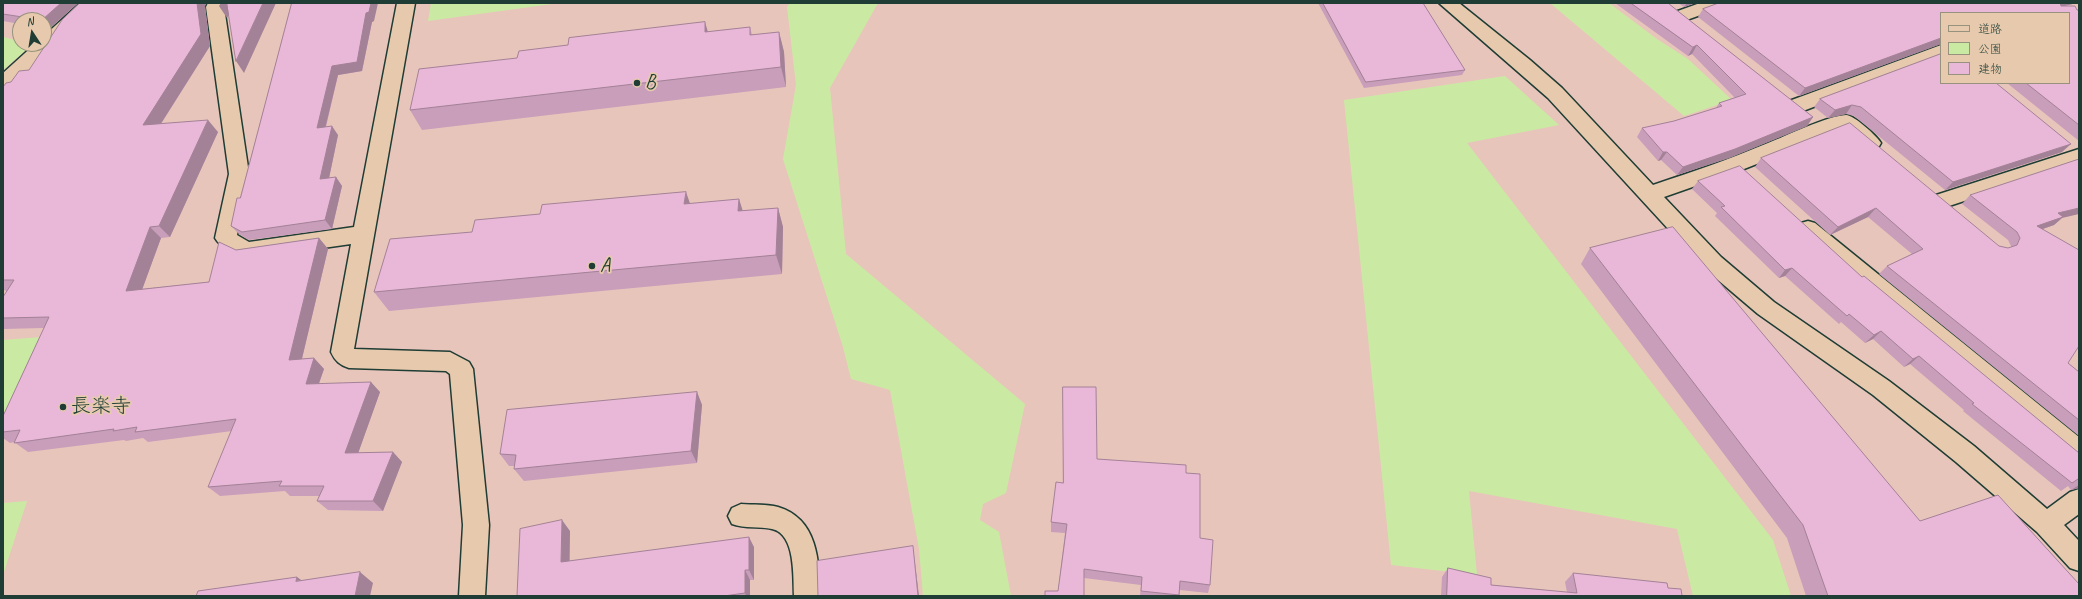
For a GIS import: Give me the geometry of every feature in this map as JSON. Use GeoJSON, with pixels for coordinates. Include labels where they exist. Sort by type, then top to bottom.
{"type":"FeatureCollection","features":[{"type":"Feature","properties":{"kind":"street"},"geometry":{"type":"LineString","coordinates":[[3,84],[91,3]]}},
{"type":"Feature","properties":{"kind":"street"},"geometry":{"type":"LineString","coordinates":[[217,3],[215,7],[239,174],[226,238],[246,251],[362,234]]}},
{"type":"Feature","properties":{"kind":"street"},"geometry":{"type":"LineString","coordinates":[[406,3],[362,234],[342,352],[349,359],[450,362],[461,369],[476,525],[472,596]]}},
{"type":"Feature","properties":{"kind":"street"},"geometry":{"type":"LineString","coordinates":[[1448,3],[1523,64],[1555,93],[1651,194],[1713,263],[1766,308],[1887,393],[1965,454],[2046,524],[2079,559]]}},
{"type":"Feature","properties":{"kind":"street"},"geometry":{"type":"LineString","coordinates":[[1699,30],[1676,11],[1717,3]]}},
{"type":"Feature","properties":{"kind":"street"},"geometry":{"type":"LineString","coordinates":[[1825,128],[1790,101],[1940,51]]}},
{"type":"Feature","properties":{"kind":"street"},"geometry":{"type":"LineString","coordinates":[[1651,194],[1737,164],[1825,128],[1846,122],[1888,156]]}},
{"type":"Feature","properties":{"kind":"street"},"geometry":{"type":"LineString","coordinates":[[1960,214],[1937,195],[2075,152]]}},
{"type":"Feature","properties":{"kind":"street"},"geometry":{"type":"LineString","coordinates":[[1737,164],[1754,179]]}},
{"type":"Feature","properties":{"kind":"street"},"geometry":{"type":"LineString","coordinates":[[1793,215],[1821,241],[2079,452]]}},
{"type":"Feature","properties":{"kind":"street"},"geometry":{"type":"LineString","coordinates":[[2046,524],[2079,500]]}},
{"type":"Feature","properties":{"kind":"street"},"geometry":{"type":"LineString","coordinates":[[741,516],[781,520],[794,530],[804,550],[807,596]]}},
{"type":"Feature","properties":{"kind":"green space"},"geometry":{"type":"Polygon","coordinates":[[[431,3],[559,3],[428,21],[431,3]]]}},
{"type":"Feature","properties":{"kind":"green space"},"geometry":{"type":"Polygon","coordinates":[[[790,3],[878,3],[830,88],[846,254],[1025,404],[1006,493],[983,504],[980,520],[999,532],[1011,596],[923,596],[919,549],[890,390],[851,379],[843,347],[783,159],[796,85],[787,7],[790,3]]]}},
{"type":"Feature","properties":{"kind":"green space"},"geometry":{"type":"Polygon","coordinates":[[[1550,3],[1609,3],[1657,39],[1688,59],[1732,100],[1684,116],[1550,3]]]}},
{"type":"Feature","properties":{"kind":"green space"},"geometry":{"type":"Polygon","coordinates":[[[3,37],[12,39],[12,52],[24,52],[3,70],[3,37]]]}},
{"type":"Feature","properties":{"kind":"green space"},"geometry":{"type":"Polygon","coordinates":[[[1505,76],[1559,125],[1467,143],[1773,540],[1791,596],[1693,596],[1677,529],[1469,491],[1477,575],[1391,565],[1344,100],[1505,76]]]}},
{"type":"Feature","properties":{"kind":"green space"},"geometry":{"type":"Polygon","coordinates":[[[42,337],[3,420],[3,340],[42,337]]]}},
{"type":"Feature","properties":{"kind":"green space"},"geometry":{"type":"Polygon","coordinates":[[[27,501],[3,575],[3,503],[27,501]]]}},
{"type":"Feature","properties":{"kind":"building"},"geometry":{"type":"Polygon","coordinates":[[[3,3],[61,3],[51,12],[12,12],[12,15],[3,14],[3,3]]]}},
{"type":"Feature","properties":{"kind":"building"},"geometry":{"type":"Polygon","coordinates":[[[80,3],[197,3],[201,34],[143,125],[208,120],[159,226],[150,227],[126,291],[209,282],[219,242],[236,250],[319,238],[289,360],[314,358],[306,384],[371,382],[345,453],[393,452],[373,501],[317,501],[324,486],[279,486],[282,481],[208,487],[236,419],[135,432],[137,427],[113,431],[114,429],[14,443],[20,430],[3,432],[3,416],[49,317],[3,318],[3,297],[14,280],[3,280],[3,87],[6,83],[11,82],[19,71],[29,70],[41,52],[52,52],[52,35],[62,20],[80,3]]]}},
{"type":"Feature","properties":{"kind":"building"},"geometry":{"type":"Polygon","coordinates":[[[227,3],[263,3],[236,61],[227,3]]]}},
{"type":"Feature","properties":{"kind":"building"},"geometry":{"type":"Polygon","coordinates":[[[292,3],[371,3],[369,12],[366,13],[357,62],[332,66],[317,128],[332,126],[320,179],[336,177],[325,220],[242,232],[231,226],[237,198],[240,198],[292,3]]]}},
{"type":"Feature","properties":{"kind":"building"},"geometry":{"type":"Polygon","coordinates":[[[1323,3],[1423,3],[1465,70],[1366,82],[1323,3]]]}},
{"type":"Feature","properties":{"kind":"building"},"geometry":{"type":"Polygon","coordinates":[[[1631,3],[1668,3],[1813,117],[1735,149],[1683,167],[1667,152],[1663,152],[1642,128],[1674,121],[1722,106],[1719,103],[1746,94],[1697,45],[1693,47],[1631,3]]]}},
{"type":"Feature","properties":{"kind":"building"},"geometry":{"type":"Polygon","coordinates":[[[1719,3],[2060,3],[2061,6],[2075,6],[2077,10],[2079,10],[2079,125],[2027,84],[2070,84],[2070,12],[1940,12],[1940,38],[1805,88],[1703,9],[1719,3]]]}},
{"type":"Feature","properties":{"kind":"building"},"geometry":{"type":"Polygon","coordinates":[[[705,22],[705,32],[750,27],[750,35],[779,32],[781,67],[410,110],[419,69],[517,58],[519,51],[568,45],[569,38],[705,22]]]}},
{"type":"Feature","properties":{"kind":"building"},"geometry":{"type":"Polygon","coordinates":[[[1940,54],[1940,84],[1997,84],[2071,144],[1953,182],[1861,107],[1852,105],[1835,110],[1820,99],[1940,54]]]}},
{"type":"Feature","properties":{"kind":"building"},"geometry":{"type":"Polygon","coordinates":[[[1850,123],[1999,246],[2008,248],[2017,245],[2020,238],[2017,232],[1970,195],[2079,159],[2079,208],[2058,213],[2063,217],[2037,226],[2079,250],[2079,346],[2068,363],[2079,372],[2079,420],[1887,266],[1923,249],[1876,208],[1838,227],[1761,158],[1850,123]]]}},
{"type":"Feature","properties":{"kind":"building"},"geometry":{"type":"Polygon","coordinates":[[[1740,166],[1862,277],[1864,276],[2079,453],[2079,480],[2078,479],[2072,483],[1972,404],[1974,403],[1919,356],[1913,359],[1881,331],[1874,335],[1849,314],[1847,316],[1792,268],[1785,270],[1721,207],[1725,206],[1698,181],[1740,166]]]}},
{"type":"Feature","properties":{"kind":"building"},"geometry":{"type":"Polygon","coordinates":[[[686,192],[684,204],[739,199],[738,211],[778,208],[776,255],[374,292],[390,239],[472,232],[475,220],[540,214],[542,205],[686,192]]]}},
{"type":"Feature","properties":{"kind":"building"},"geometry":{"type":"Polygon","coordinates":[[[1673,227],[1920,521],[1998,495],[2079,584],[2079,596],[1828,596],[1803,525],[1590,248],[1673,227]]]}},
{"type":"Feature","properties":{"kind":"building"},"geometry":{"type":"Polygon","coordinates":[[[1063,387],[1096,387],[1097,459],[1186,465],[1186,473],[1200,474],[1200,538],[1213,540],[1210,585],[1180,581],[1179,595],[1141,591],[1142,577],[1084,569],[1084,596],[1045,596],[1045,591],[1058,591],[1067,524],[1051,522],[1056,482],[1063,483],[1063,387]]]}},
{"type":"Feature","properties":{"kind":"building"},"geometry":{"type":"Polygon","coordinates":[[[697,392],[691,451],[514,469],[516,455],[500,454],[507,410],[697,392]]]}},
{"type":"Feature","properties":{"kind":"building"},"geometry":{"type":"Polygon","coordinates":[[[562,520],[561,562],[749,537],[749,570],[745,570],[745,593],[724,596],[517,596],[520,529],[562,520]]]}},
{"type":"Feature","properties":{"kind":"building"},"geometry":{"type":"Polygon","coordinates":[[[913,546],[918,596],[818,596],[817,561],[913,546]]]}},
{"type":"Feature","properties":{"kind":"building"},"geometry":{"type":"Polygon","coordinates":[[[1448,568],[1491,578],[1491,585],[1577,593],[1573,573],[1667,583],[1668,588],[1681,589],[1682,596],[1447,596],[1448,568]]]}},
{"type":"Feature","properties":{"kind":"building"},"geometry":{"type":"Polygon","coordinates":[[[360,572],[355,596],[196,596],[198,591],[297,577],[296,581],[360,572]]]}},
{"type":"Feature","properties":{"kind":"place","name":"B"},"geometry":{"type":"Point","coordinates":[637,83]}},
{"type":"Feature","properties":{"kind":"place","name":"A"},"geometry":{"type":"Point","coordinates":[592,266]}},
{"type":"Feature","properties":{"kind":"place","name":"長楽寺"},"geometry":{"type":"Point","coordinates":[63,407]}}]}
